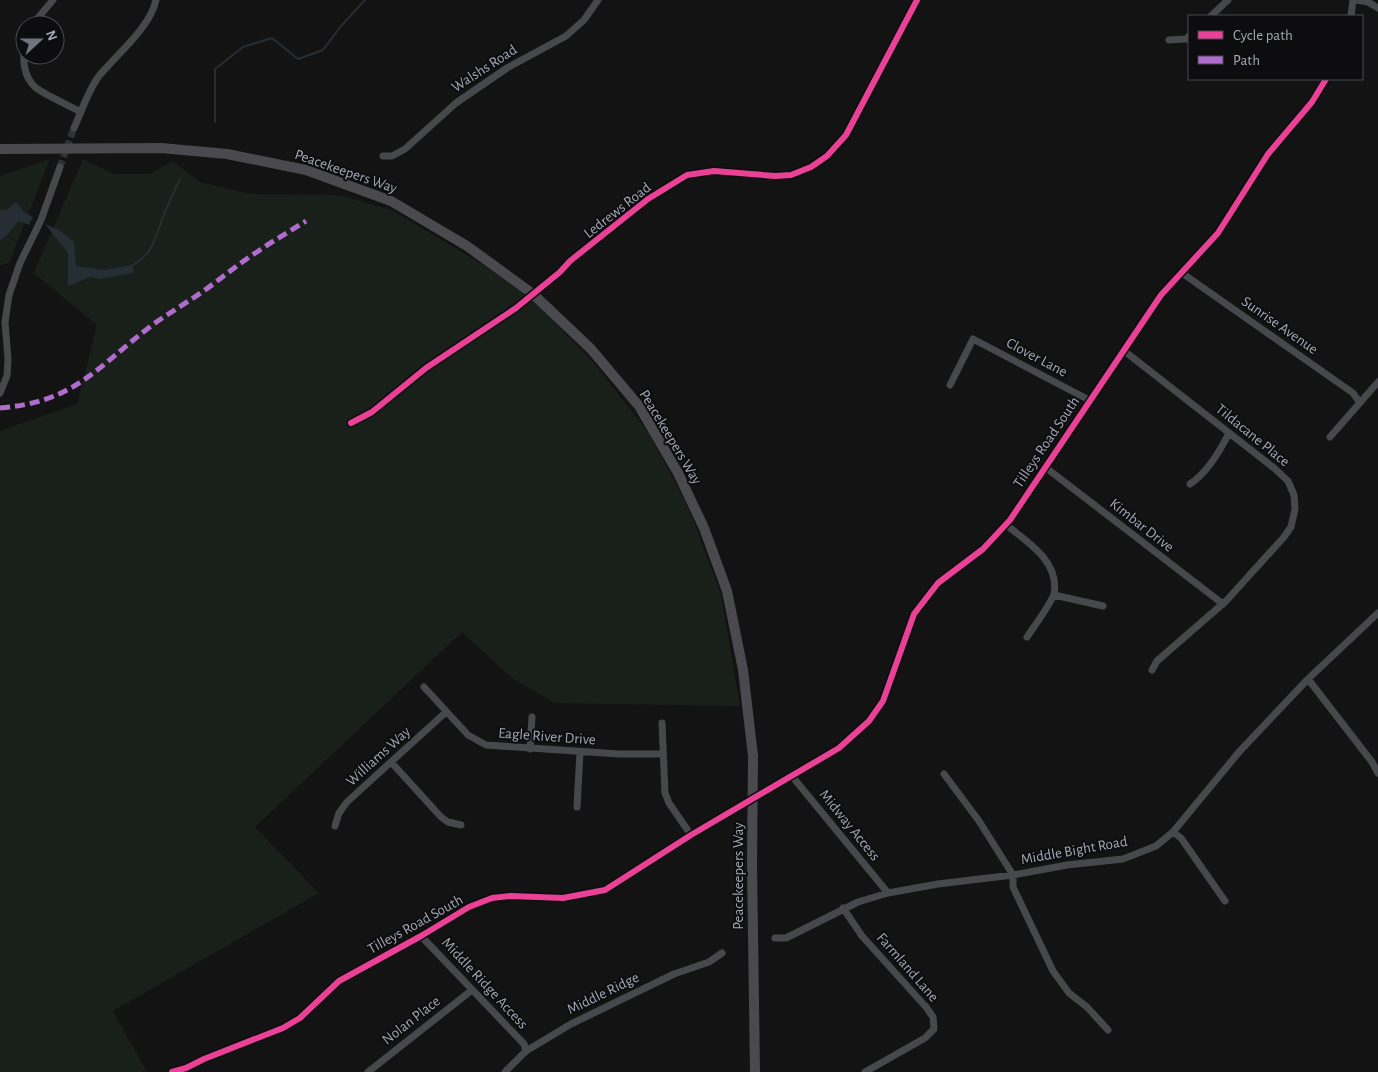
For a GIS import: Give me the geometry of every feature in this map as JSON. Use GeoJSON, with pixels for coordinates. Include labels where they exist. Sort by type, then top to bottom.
{"type":"FeatureCollection","features":[{"type":"Feature","properties":{"kind":"highway","name":"Peacekeepers Way"},"geometry":{"type":"LineString","coordinates":[[0,149],[161,148],[227,154],[306,170],[391,201],[467,246],[533,294],[591,349],[639,406],[678,473],[704,528],[727,591],[743,670],[753,756],[752,865],[755,1072]]}},
{"type":"Feature","properties":{"kind":"street"},"geometry":{"type":"LineString","coordinates":[[40,15],[53,0]]}},
{"type":"Feature","properties":{"kind":"street"},"geometry":{"type":"LineString","coordinates":[[74,128],[98,78],[140,29],[154,8],[156,0]]}},
{"type":"Feature","properties":{"kind":"street","name":"Walshs Road"},"geometry":{"type":"LineString","coordinates":[[383,156],[392,156],[406,149],[456,103],[507,68],[566,36],[584,20],[598,0]]}},
{"type":"Feature","properties":{"kind":"street","name":"Ledrews Road"},"geometry":{"type":"LineString","coordinates":[[351,423],[372,412],[426,368],[516,308],[550,281],[570,261],[648,198],[687,175],[714,171],[775,176],[791,174],[811,167],[827,156],[846,135],[917,0]]}},
{"type":"Feature","properties":{"kind":"street"},"geometry":{"type":"LineString","coordinates":[[1212,15],[1228,0]]}},
{"type":"Feature","properties":{"kind":"street"},"geometry":{"type":"LineString","coordinates":[[1351,15],[1353,0]]}},
{"type":"Feature","properties":{"kind":"street"},"geometry":{"type":"LineString","coordinates":[[1357,0],[1368,2],[1378,8]]}},
{"type":"Feature","properties":{"kind":"street"},"geometry":{"type":"LineString","coordinates":[[1169,40],[1186,39],[1188,37]]}},
{"type":"Feature","properties":{"kind":"street"},"geometry":{"type":"LineString","coordinates":[[25,65],[35,88],[81,112]]}},
{"type":"Feature","properties":{"kind":"street","name":"Tilleys Road South"},"geometry":{"type":"LineString","coordinates":[[768,789],[839,748],[870,721],[883,701],[914,614],[938,583],[983,548],[1006,525],[1161,295],[1218,233],[1268,154],[1312,102],[1325,80]]}},
{"type":"Feature","properties":{"kind":"street"},"geometry":{"type":"LineString","coordinates":[[0,394],[7,376],[8,367],[4,322],[9,295],[20,263],[40,220],[60,167]]}},
{"type":"Feature","properties":{"kind":"street","name":"Sunrise Avenue"},"geometry":{"type":"LineString","coordinates":[[1182,273],[1352,393],[1360,403]]}},
{"type":"Feature","properties":{"kind":"street","name":"Clover Lane"},"geometry":{"type":"LineString","coordinates":[[950,385],[973,339],[1089,400]]}},
{"type":"Feature","properties":{"kind":"street","name":"Tildacane Place"},"geometry":{"type":"LineString","coordinates":[[1123,350],[1274,468],[1288,481],[1294,495],[1295,509],[1293,522],[1284,537],[1223,604],[1157,661],[1152,670]]}},
{"type":"Feature","properties":{"kind":"street"},"geometry":{"type":"LineString","coordinates":[[1330,437],[1378,382]]}},
{"type":"Feature","properties":{"kind":"street"},"geometry":{"type":"LineString","coordinates":[[1190,484],[1198,478],[1222,447],[1230,433]]}},
{"type":"Feature","properties":{"kind":"street","name":"Kimbar Drive"},"geometry":{"type":"LineString","coordinates":[[1045,467],[1223,604]]}},
{"type":"Feature","properties":{"kind":"street"},"geometry":{"type":"LineString","coordinates":[[1006,525],[1044,556],[1052,573],[1054,595],[1027,637]]}},
{"type":"Feature","properties":{"kind":"street"},"geometry":{"type":"LineString","coordinates":[[1054,595],[1103,606]]}},
{"type":"Feature","properties":{"kind":"street","name":"Middle Bight Road"},"geometry":{"type":"LineString","coordinates":[[775,938],[786,938],[843,908],[888,893],[938,884],[1013,875],[1067,865],[1123,858],[1156,846],[1174,832],[1239,752],[1308,679],[1378,613]]}},
{"type":"Feature","properties":{"kind":"street"},"geometry":{"type":"LineString","coordinates":[[1308,679],[1372,762],[1378,773]]}},
{"type":"Feature","properties":{"kind":"street","name":"Eagle River Drive"},"geometry":{"type":"LineString","coordinates":[[424,687],[468,736],[493,747],[626,754],[663,754]]}},
{"type":"Feature","properties":{"kind":"street","name":"Williams Way"},"geometry":{"type":"LineString","coordinates":[[335,826],[339,813],[344,806],[446,712]]}},
{"type":"Feature","properties":{"kind":"street"},"geometry":{"type":"LineString","coordinates":[[530,749],[532,717]]}},
{"type":"Feature","properties":{"kind":"street"},"geometry":{"type":"LineString","coordinates":[[662,723],[666,797],[690,835]]}},
{"type":"Feature","properties":{"kind":"street"},"geometry":{"type":"LineString","coordinates":[[577,807],[580,752]]}},
{"type":"Feature","properties":{"kind":"street"},"geometry":{"type":"LineString","coordinates":[[391,762],[441,816],[448,822],[461,825]]}},
{"type":"Feature","properties":{"kind":"street"},"geometry":{"type":"LineString","coordinates":[[944,774],[979,821],[1013,875],[1013,887],[1053,971],[1069,993],[1088,1007],[1108,1030]]}},
{"type":"Feature","properties":{"kind":"street","name":"Midway Access"},"geometry":{"type":"LineString","coordinates":[[791,775],[888,893]]}},
{"type":"Feature","properties":{"kind":"street","name":"Tilleys Road South"},"geometry":{"type":"LineString","coordinates":[[172,1072],[283,1028],[300,1018],[339,981],[469,907],[492,898],[511,896],[563,898],[605,890],[690,835],[735,810]]}},
{"type":"Feature","properties":{"kind":"street"},"geometry":{"type":"LineString","coordinates":[[1174,832],[1181,838],[1225,901]]}},
{"type":"Feature","properties":{"kind":"street","name":"Farmland Lane"},"geometry":{"type":"LineString","coordinates":[[843,908],[862,936],[926,1006],[935,1024],[934,1029],[925,1038],[865,1072]]}},
{"type":"Feature","properties":{"kind":"street","name":"Middle Ridge Access"},"geometry":{"type":"LineString","coordinates":[[421,936],[524,1044],[526,1051]]}},
{"type":"Feature","properties":{"kind":"street","name":"Middle Ridge"},"geometry":{"type":"LineString","coordinates":[[505,1072],[526,1051],[571,1024],[674,974],[709,962],[722,953]]}},
{"type":"Feature","properties":{"kind":"street","name":"Nolan Place"},"geometry":{"type":"LineString","coordinates":[[368,1072],[472,990]]}},
{"type":"Feature","properties":{"kind":"shaded area"},"geometry":{"type":"Polygon","coordinates":[[[50,159],[9,263],[0,265],[0,176],[50,159]]]}},
{"type":"Feature","properties":{"kind":"shaded area"},"geometry":{"type":"Polygon","coordinates":[[[83,159],[114,174],[150,174],[172,161],[200,182],[250,194],[339,195],[392,210],[485,266],[535,302],[593,362],[649,433],[689,509],[721,594],[740,706],[554,703],[512,678],[462,632],[255,827],[319,893],[113,1011],[147,1072],[0,1072],[0,431],[77,404],[97,325],[34,273],[83,159]]]}},
{"type":"Feature","properties":{"kind":"shaded area"},"geometry":{"type":"Polygon","coordinates":[[[16,202],[24,212],[33,217],[29,225],[18,221],[7,235],[0,240],[0,210],[8,209],[16,202]]]}},
{"type":"Feature","properties":{"kind":"shaded area"},"geometry":{"type":"Polygon","coordinates":[[[45,224],[59,230],[74,242],[76,266],[104,270],[133,265],[133,273],[100,279],[90,277],[68,286],[68,253],[45,224]]]}},
{"type":"Feature","properties":{"kind":"waterway"},"geometry":{"type":"LineString","coordinates":[[215,122],[215,69],[243,47],[272,38],[298,59],[323,50],[341,26],[365,0]]}},
{"type":"Feature","properties":{"kind":"waterway"},"geometry":{"type":"LineString","coordinates":[[133,265],[141,260],[151,248],[180,179]]}},
{"type":"Feature","properties":{"kind":"tunnel"},"geometry":{"type":"LineString","coordinates":[[60,167],[74,128]]}},
{"type":"Feature","properties":{"kind":"tunnel"},"geometry":{"type":"LineString","coordinates":[[735,810],[768,789]]}},
{"type":"Feature","properties":{"kind":"marked path"},"geometry":{"type":"LineString","coordinates":[[0,408],[48,399],[83,381],[157,322],[275,240],[306,221]]}},
{"type":"Feature","properties":{"kind":"cycle path"},"geometry":{"type":"LineString","coordinates":[[351,423],[372,412],[426,368],[516,308],[560,272],[570,261],[648,199],[687,175],[714,171],[775,176],[791,175],[811,167],[827,156],[846,135],[917,0]]}},
{"type":"Feature","properties":{"kind":"cycle path"},"geometry":{"type":"LineString","coordinates":[[172,1072],[283,1028],[300,1018],[339,981],[469,907],[492,898],[511,896],[563,898],[605,890],[691,835],[839,748],[869,721],[883,701],[914,614],[938,583],[983,549],[1010,520],[1161,295],[1218,233],[1268,154],[1312,102],[1325,80]]}}]}
